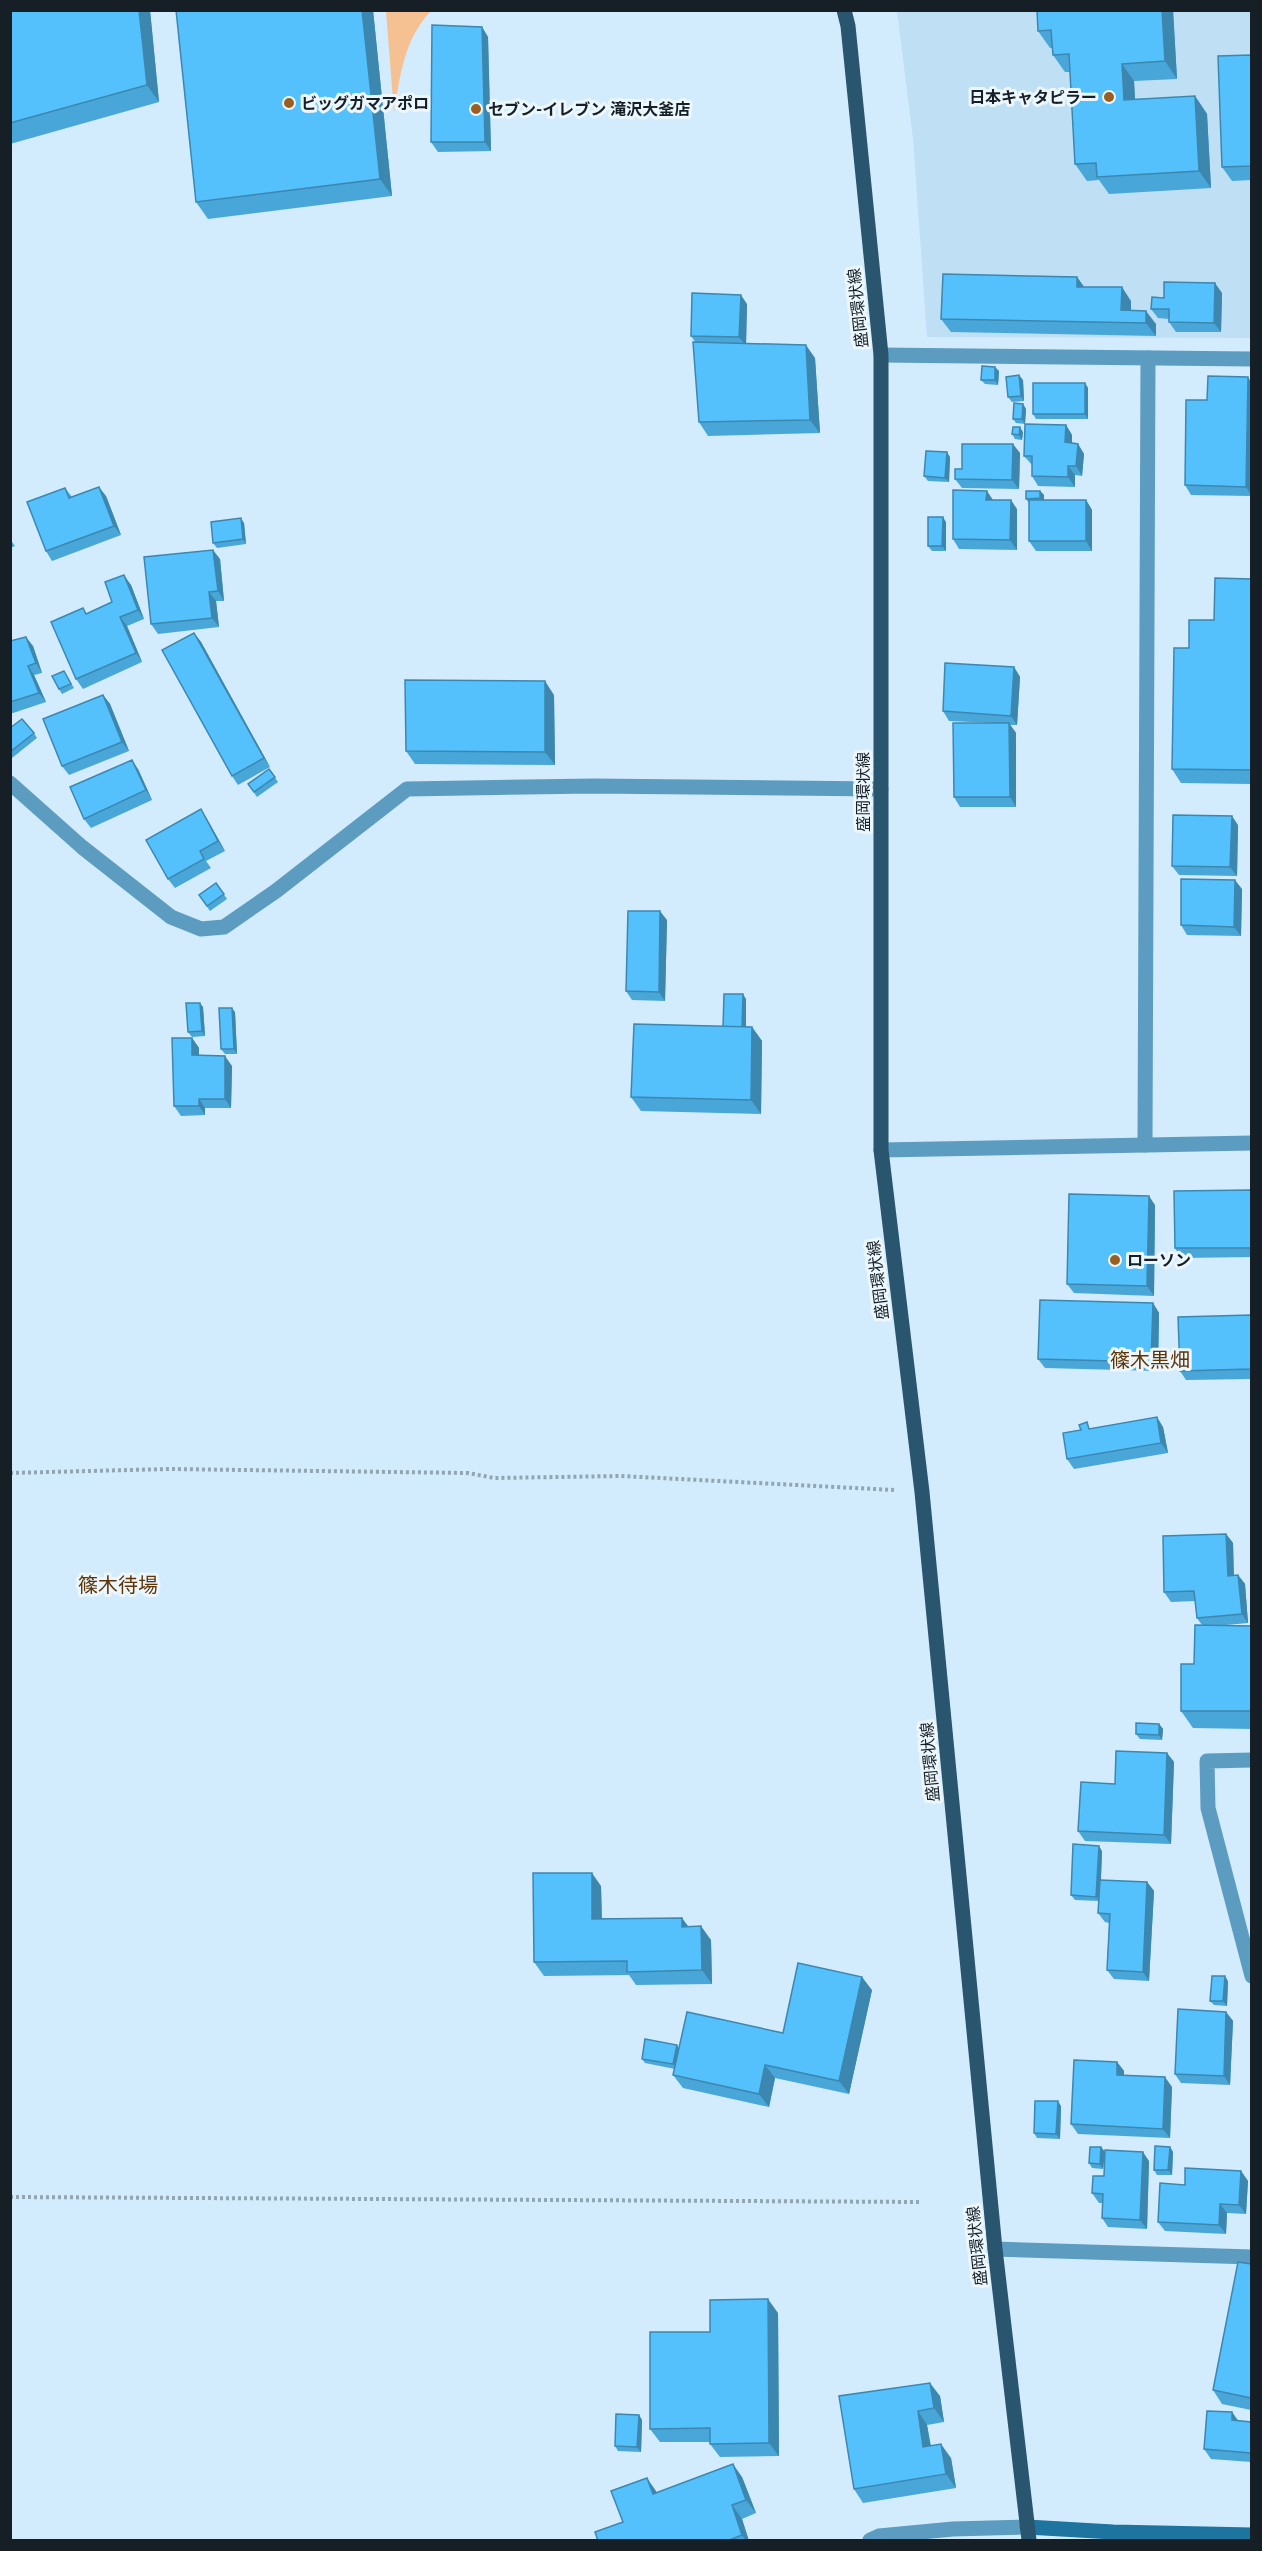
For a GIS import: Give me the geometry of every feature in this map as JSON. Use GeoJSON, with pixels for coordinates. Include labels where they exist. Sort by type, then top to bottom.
{"type":"FeatureCollection","features":[{"type":"Feature","properties":{"kind":"main road","name":"盛岡環状線"},"geometry":{"type":"LineString","coordinates":[[844,10],[848,26],[880,355],[881,1150],[922,1492],[994,2249],[1028,2534]]}},
{"type":"Feature","properties":{"kind":"street"},"geometry":{"type":"LineString","coordinates":[[880,355],[1251,359]]}},
{"type":"Feature","properties":{"kind":"street"},"geometry":{"type":"LineString","coordinates":[[1145,1145],[1148,358]]}},
{"type":"Feature","properties":{"kind":"street"},"geometry":{"type":"LineString","coordinates":[[10,783],[82,848],[171,917],[201,929],[224,927],[276,891],[407,789],[593,786],[881,789]]}},
{"type":"Feature","properties":{"kind":"street"},"geometry":{"type":"LineString","coordinates":[[881,1150],[1251,1143]]}},
{"type":"Feature","properties":{"kind":"street"},"geometry":{"type":"LineString","coordinates":[[1251,1760],[1207,1761],[1208,1808],[1251,1976]]}},
{"type":"Feature","properties":{"kind":"street"},"geometry":{"type":"LineString","coordinates":[[994,2249],[1251,2257]]}},
{"type":"Feature","properties":{"kind":"street"},"geometry":{"type":"LineString","coordinates":[[870,2541],[879,2536],[953,2529],[1028,2534],[1113,2532],[1251,2535]]}},
{"type":"Feature","properties":{"kind":"path"},"geometry":{"type":"LineString","coordinates":[[10,1473],[169,1469],[468,1473],[494,1478],[621,1476],[922,1492]]}},
{"type":"Feature","properties":{"kind":"path"},"geometry":{"type":"LineString","coordinates":[[10,2197],[920,2202]]}},
{"type":"Feature","properties":{"kind":"shaded area"},"geometry":{"type":"Polygon","coordinates":[[[386,11],[431,11],[409,46],[401,72],[394,113],[386,11]]]}},
{"type":"Feature","properties":{"kind":"shaded area"},"geometry":{"type":"Polygon","coordinates":[[[897,11],[1251,11],[1251,338],[927,337],[913,139],[897,11]]]}},
{"type":"Feature","properties":{"kind":"building"},"geometry":{"type":"Polygon","coordinates":[[[10,10],[139,10],[147,85],[10,123],[10,10]]]}},
{"type":"Feature","properties":{"kind":"building","name":"ビッグガマアポロ"},"geometry":{"type":"Polygon","coordinates":[[[176,10],[362,10],[380,179],[196,202],[176,10]]]}},
{"type":"Feature","properties":{"kind":"building","name":"日本キャタピラー"},"geometry":{"type":"Polygon","coordinates":[[[1037,10],[1162,10],[1165,61],[1122,64],[1124,100],[1195,96],[1199,171],[1097,177],[1096,163],[1075,164],[1069,54],[1053,55],[1051,30],[1038,31],[1037,10]]]}},
{"type":"Feature","properties":{"kind":"building"},"geometry":{"type":"Polygon","coordinates":[[[432,25],[482,27],[485,142],[431,142],[432,25]]]}},
{"type":"Feature","properties":{"kind":"building"},"geometry":{"type":"Polygon","coordinates":[[[1251,55],[1251,166],[1222,167],[1218,56],[1251,55]]]}},
{"type":"Feature","properties":{"kind":"building"},"geometry":{"type":"Polygon","coordinates":[[[943,274],[1077,277],[1077,287],[1122,287],[1121,310],[1146,311],[1146,323],[941,319],[943,274]]]}},
{"type":"Feature","properties":{"kind":"building"},"geometry":{"type":"Polygon","coordinates":[[[1164,282],[1215,283],[1214,323],[1169,322],[1169,309],[1151,309],[1152,297],[1164,298],[1164,282]]]}},
{"type":"Feature","properties":{"kind":"building"},"geometry":{"type":"Polygon","coordinates":[[[692,293],[741,295],[739,337],[691,336],[692,293]]]}},
{"type":"Feature","properties":{"kind":"building"},"geometry":{"type":"Polygon","coordinates":[[[693,342],[806,345],[810,420],[699,422],[693,342]]]}},
{"type":"Feature","properties":{"kind":"building"},"geometry":{"type":"Polygon","coordinates":[[[982,366],[995,367],[995,380],[981,380],[982,366]]]}},
{"type":"Feature","properties":{"kind":"building"},"geometry":{"type":"Polygon","coordinates":[[[1019,375],[1021,396],[1008,397],[1006,377],[1019,375]]]}},
{"type":"Feature","properties":{"kind":"building"},"geometry":{"type":"Polygon","coordinates":[[[1208,376],[1248,377],[1246,487],[1185,485],[1186,400],[1207,400],[1208,376]]]}},
{"type":"Feature","properties":{"kind":"building"},"geometry":{"type":"Polygon","coordinates":[[[1033,383],[1085,383],[1085,414],[1033,414],[1033,383]]]}},
{"type":"Feature","properties":{"kind":"building"},"geometry":{"type":"Polygon","coordinates":[[[1014,403],[1023,404],[1022,419],[1013,419],[1014,403]]]}},
{"type":"Feature","properties":{"kind":"building"},"geometry":{"type":"Polygon","coordinates":[[[1025,424],[1066,425],[1065,442],[1078,444],[1076,466],[1068,466],[1068,477],[1032,476],[1032,456],[1024,456],[1025,424]]]}},
{"type":"Feature","properties":{"kind":"building"},"geometry":{"type":"Polygon","coordinates":[[[1013,427],[1020,427],[1019,435],[1012,434],[1013,427]]]}},
{"type":"Feature","properties":{"kind":"building"},"geometry":{"type":"Polygon","coordinates":[[[962,444],[1013,444],[1012,480],[955,479],[955,469],[962,469],[962,444]]]}},
{"type":"Feature","properties":{"kind":"building"},"geometry":{"type":"Polygon","coordinates":[[[926,451],[947,452],[945,478],[924,476],[926,451]]]}},
{"type":"Feature","properties":{"kind":"building"},"geometry":{"type":"Polygon","coordinates":[[[99,487],[114,526],[46,551],[27,502],[65,488],[69,498],[99,487]]]}},
{"type":"Feature","properties":{"kind":"building"},"geometry":{"type":"Polygon","coordinates":[[[953,490],[987,491],[986,500],[1011,500],[1010,540],[953,539],[953,490]]]}},
{"type":"Feature","properties":{"kind":"building"},"geometry":{"type":"Polygon","coordinates":[[[1026,491],[1040,491],[1040,498],[1026,499],[1026,491]]]}},
{"type":"Feature","properties":{"kind":"building"},"geometry":{"type":"Polygon","coordinates":[[[1029,500],[1086,500],[1086,541],[1029,541],[1029,500]]]}},
{"type":"Feature","properties":{"kind":"building"},"geometry":{"type":"Polygon","coordinates":[[[928,517],[943,517],[942,546],[928,546],[928,517]]]}},
{"type":"Feature","properties":{"kind":"building"},"geometry":{"type":"Polygon","coordinates":[[[241,518],[243,539],[213,543],[211,522],[241,518]]]}},
{"type":"Feature","properties":{"kind":"building"},"geometry":{"type":"Polygon","coordinates":[[[213,550],[218,591],[209,592],[212,618],[151,624],[144,557],[213,550]]]}},
{"type":"Feature","properties":{"kind":"building"},"geometry":{"type":"Polygon","coordinates":[[[124,575],[138,610],[120,617],[136,653],[76,679],[51,622],[83,608],[86,614],[112,602],[105,582],[124,575]]]}},
{"type":"Feature","properties":{"kind":"building"},"geometry":{"type":"Polygon","coordinates":[[[1215,578],[1251,579],[1251,770],[1172,769],[1174,648],[1189,648],[1189,620],[1214,620],[1215,578]]]}},
{"type":"Feature","properties":{"kind":"building"},"geometry":{"type":"Polygon","coordinates":[[[194,633],[264,758],[232,776],[162,650],[194,633]]]}},
{"type":"Feature","properties":{"kind":"building"},"geometry":{"type":"Polygon","coordinates":[[[26,637],[36,663],[28,666],[39,693],[10,702],[10,641],[26,637]]]}},
{"type":"Feature","properties":{"kind":"building"},"geometry":{"type":"Polygon","coordinates":[[[945,663],[1014,667],[1011,716],[943,711],[945,663]]]}},
{"type":"Feature","properties":{"kind":"building"},"geometry":{"type":"Polygon","coordinates":[[[64,671],[71,684],[59,689],[52,676],[64,671]]]}},
{"type":"Feature","properties":{"kind":"building"},"geometry":{"type":"Polygon","coordinates":[[[405,680],[545,681],[545,752],[406,751],[405,680]]]}},
{"type":"Feature","properties":{"kind":"building"},"geometry":{"type":"Polygon","coordinates":[[[103,695],[122,742],[62,766],[43,719],[103,695]]]}},
{"type":"Feature","properties":{"kind":"building"},"geometry":{"type":"Polygon","coordinates":[[[22,719],[34,733],[10,752],[10,728],[22,719]]]}},
{"type":"Feature","properties":{"kind":"building"},"geometry":{"type":"Polygon","coordinates":[[[953,723],[1009,723],[1010,797],[954,797],[953,723]]]}},
{"type":"Feature","properties":{"kind":"building"},"geometry":{"type":"Polygon","coordinates":[[[132,760],[146,790],[84,819],[70,787],[132,760]]]}},
{"type":"Feature","properties":{"kind":"building"},"geometry":{"type":"Polygon","coordinates":[[[269,769],[275,777],[254,792],[248,784],[269,769]]]}},
{"type":"Feature","properties":{"kind":"building"},"geometry":{"type":"Polygon","coordinates":[[[201,809],[218,841],[200,851],[204,859],[168,879],[146,840],[201,809]]]}},
{"type":"Feature","properties":{"kind":"building"},"geometry":{"type":"Polygon","coordinates":[[[1173,815],[1232,816],[1230,867],[1172,866],[1173,815]]]}},
{"type":"Feature","properties":{"kind":"building"},"geometry":{"type":"Polygon","coordinates":[[[1181,879],[1235,880],[1234,927],[1181,925],[1181,879]]]}},
{"type":"Feature","properties":{"kind":"building"},"geometry":{"type":"Polygon","coordinates":[[[216,883],[224,894],[207,906],[199,895],[216,883]]]}},
{"type":"Feature","properties":{"kind":"building"},"geometry":{"type":"Polygon","coordinates":[[[628,911],[660,911],[659,992],[626,991],[628,911]]]}},
{"type":"Feature","properties":{"kind":"building"},"geometry":{"type":"Polygon","coordinates":[[[724,994],[743,994],[742,1027],[723,1027],[724,994]]]}},
{"type":"Feature","properties":{"kind":"building"},"geometry":{"type":"Polygon","coordinates":[[[186,1003],[200,1003],[202,1031],[188,1032],[186,1003]]]}},
{"type":"Feature","properties":{"kind":"building"},"geometry":{"type":"Polygon","coordinates":[[[219,1008],[232,1008],[234,1049],[221,1049],[219,1008]]]}},
{"type":"Feature","properties":{"kind":"building"},"geometry":{"type":"Polygon","coordinates":[[[634,1024],[752,1027],[751,1100],[631,1097],[634,1024]]]}},
{"type":"Feature","properties":{"kind":"building"},"geometry":{"type":"Polygon","coordinates":[[[172,1038],[192,1038],[192,1055],[225,1056],[225,1099],[199,1099],[199,1106],[174,1106],[172,1038]]]}},
{"type":"Feature","properties":{"kind":"building"},"geometry":{"type":"Polygon","coordinates":[[[1251,1190],[1251,1248],[1175,1248],[1174,1191],[1251,1190]]]}},
{"type":"Feature","properties":{"kind":"building"},"geometry":{"type":"Polygon","coordinates":[[[1069,1194],[1149,1196],[1147,1286],[1067,1284],[1069,1194]]]}},
{"type":"Feature","properties":{"kind":"building"},"geometry":{"type":"Polygon","coordinates":[[[1040,1300],[1153,1303],[1151,1362],[1038,1359],[1040,1300]]]}},
{"type":"Feature","properties":{"kind":"building"},"geometry":{"type":"Polygon","coordinates":[[[1251,1315],[1251,1369],[1180,1371],[1178,1317],[1251,1315]]]}},
{"type":"Feature","properties":{"kind":"building"},"geometry":{"type":"Polygon","coordinates":[[[1157,1417],[1161,1443],[1067,1459],[1063,1433],[1081,1430],[1079,1425],[1087,1422],[1089,1429],[1157,1417]]]}},
{"type":"Feature","properties":{"kind":"building"},"geometry":{"type":"Polygon","coordinates":[[[1226,1534],[1228,1576],[1238,1575],[1242,1614],[1197,1618],[1194,1591],[1164,1592],[1163,1536],[1226,1534]]]}},
{"type":"Feature","properties":{"kind":"building"},"geometry":{"type":"Polygon","coordinates":[[[1195,1625],[1251,1626],[1251,1711],[1181,1711],[1181,1664],[1194,1664],[1195,1625]]]}},
{"type":"Feature","properties":{"kind":"building"},"geometry":{"type":"Polygon","coordinates":[[[1136,1723],[1159,1724],[1159,1735],[1136,1734],[1136,1723]]]}},
{"type":"Feature","properties":{"kind":"building"},"geometry":{"type":"Polygon","coordinates":[[[1116,1751],[1167,1753],[1164,1835],[1078,1831],[1081,1782],[1115,1784],[1116,1751]]]}},
{"type":"Feature","properties":{"kind":"building"},"geometry":{"type":"Polygon","coordinates":[[[1073,1844],[1099,1846],[1096,1897],[1071,1895],[1073,1844]]]}},
{"type":"Feature","properties":{"kind":"building"},"geometry":{"type":"Polygon","coordinates":[[[533,1873],[592,1873],[592,1919],[682,1918],[682,1927],[701,1926],[702,1970],[627,1972],[627,1961],[534,1962],[533,1873]]]}},
{"type":"Feature","properties":{"kind":"building"},"geometry":{"type":"Polygon","coordinates":[[[1100,1880],[1147,1882],[1143,1972],[1107,1970],[1110,1914],[1098,1913],[1100,1880]]]}},
{"type":"Feature","properties":{"kind":"building"},"geometry":{"type":"Polygon","coordinates":[[[798,1963],[862,1977],[839,2081],[765,2065],[759,2094],[673,2075],[687,2012],[783,2033],[798,1963]]]}},
{"type":"Feature","properties":{"kind":"building"},"geometry":{"type":"Polygon","coordinates":[[[1212,1976],[1225,1976],[1223,2001],[1210,2001],[1212,1976]]]}},
{"type":"Feature","properties":{"kind":"building"},"geometry":{"type":"Polygon","coordinates":[[[1178,2009],[1226,2012],[1224,2076],[1175,2074],[1178,2009]]]}},
{"type":"Feature","properties":{"kind":"building"},"geometry":{"type":"Polygon","coordinates":[[[645,2039],[677,2045],[673,2064],[642,2059],[645,2039]]]}},
{"type":"Feature","properties":{"kind":"building"},"geometry":{"type":"Polygon","coordinates":[[[1074,2060],[1117,2062],[1117,2075],[1165,2077],[1163,2129],[1071,2124],[1074,2060]]]}},
{"type":"Feature","properties":{"kind":"building"},"geometry":{"type":"Polygon","coordinates":[[[1035,2101],[1058,2101],[1056,2134],[1034,2133],[1035,2101]]]}},
{"type":"Feature","properties":{"kind":"building"},"geometry":{"type":"Polygon","coordinates":[[[1155,2146],[1170,2147],[1168,2170],[1154,2170],[1155,2146]]]}},
{"type":"Feature","properties":{"kind":"building"},"geometry":{"type":"Polygon","coordinates":[[[1090,2147],[1101,2147],[1100,2164],[1089,2163],[1090,2147]]]}},
{"type":"Feature","properties":{"kind":"building"},"geometry":{"type":"Polygon","coordinates":[[[1105,2150],[1143,2152],[1140,2220],[1102,2218],[1103,2194],[1092,2193],[1093,2176],[1104,2176],[1105,2150]]]}},
{"type":"Feature","properties":{"kind":"building"},"geometry":{"type":"Polygon","coordinates":[[[1185,2168],[1241,2171],[1239,2205],[1220,2204],[1219,2225],[1158,2222],[1160,2183],[1185,2185],[1185,2168]]]}},
{"type":"Feature","properties":{"kind":"building"},"geometry":{"type":"Polygon","coordinates":[[[1238,2262],[1251,2264],[1251,2398],[1213,2390],[1238,2262]]]}},
{"type":"Feature","properties":{"kind":"building"},"geometry":{"type":"Polygon","coordinates":[[[768,2299],[769,2443],[710,2444],[710,2428],[650,2429],[650,2332],[710,2332],[710,2300],[768,2299]]]}},
{"type":"Feature","properties":{"kind":"building"},"geometry":{"type":"Polygon","coordinates":[[[930,2383],[934,2408],[918,2411],[923,2447],[941,2444],[946,2474],[854,2489],[839,2396],[930,2383]]]}},
{"type":"Feature","properties":{"kind":"building"},"geometry":{"type":"Polygon","coordinates":[[[1207,2411],[1232,2412],[1232,2420],[1251,2422],[1251,2453],[1204,2449],[1207,2411]]]}},
{"type":"Feature","properties":{"kind":"building"},"geometry":{"type":"Polygon","coordinates":[[[616,2414],[639,2415],[637,2447],[615,2446],[616,2414]]]}},
{"type":"Feature","properties":{"kind":"building"},"geometry":{"type":"Polygon","coordinates":[[[733,2464],[746,2500],[732,2505],[742,2535],[727,2541],[598,2541],[595,2532],[623,2522],[611,2491],[647,2478],[653,2494],[733,2464]]]}},
{"type":"Feature","properties":{"kind":"place","name":"日本キャタピラー"},"geometry":{"type":"Point","coordinates":[1109,97]}},
{"type":"Feature","properties":{"kind":"place","name":"ビッグガマアポロ"},"geometry":{"type":"Point","coordinates":[289,103]}},
{"type":"Feature","properties":{"kind":"place","name":"セブン-イレブン 滝沢大釜店"},"geometry":{"type":"Point","coordinates":[476,109]}},
{"type":"Feature","properties":{"kind":"place","name":"ローソン"},"geometry":{"type":"Point","coordinates":[1115,1260]}},
{"type":"Feature","properties":{"kind":"district","name":"篠木黒畑"},"geometry":{"type":"Point","coordinates":[1150,1360]}},
{"type":"Feature","properties":{"kind":"district","name":"篠木待場"},"geometry":{"type":"Point","coordinates":[118,1585]}}]}
